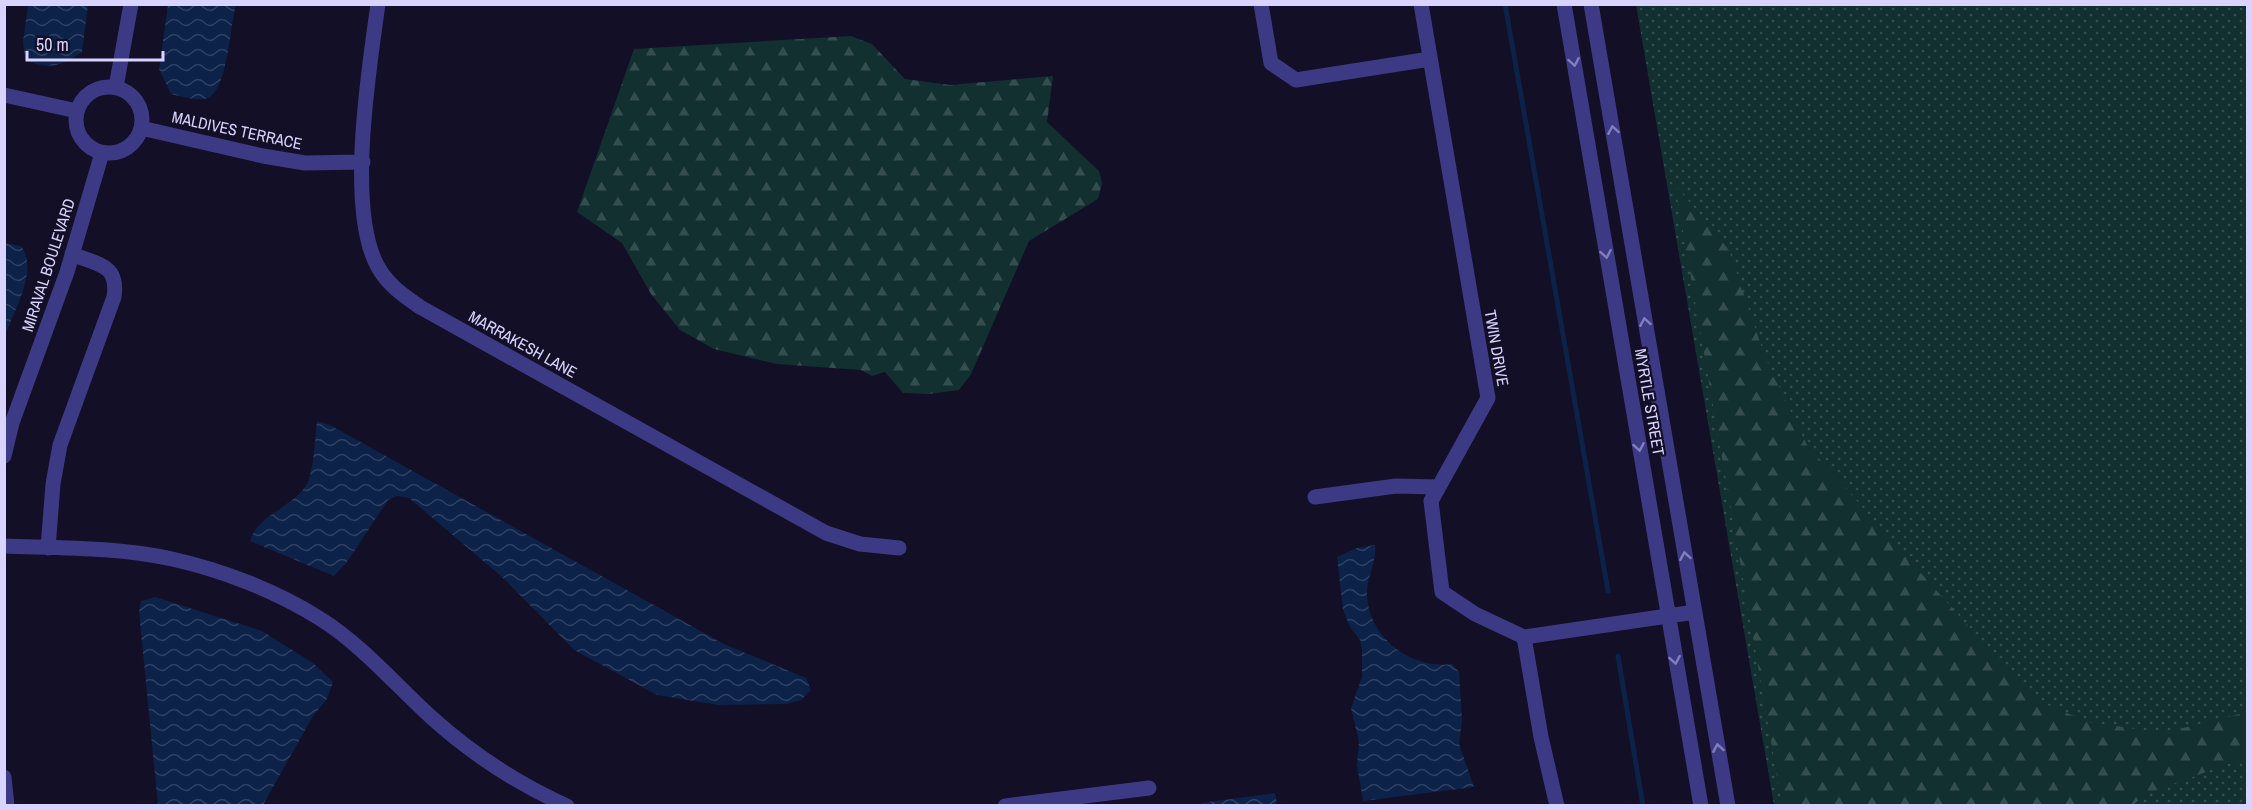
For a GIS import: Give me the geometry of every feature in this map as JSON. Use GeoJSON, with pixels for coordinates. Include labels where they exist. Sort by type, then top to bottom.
{"type":"FeatureCollection","features":[{"type":"Feature","properties":{"kind":"street"},"geometry":{"type":"LineString","coordinates":[[116,87],[131,4]]}},
{"type":"Feature","properties":{"kind":"street","name":"MARRAKESH LANE"},"geometry":{"type":"LineString","coordinates":[[378,4],[366,91],[363,162],[366,234],[377,265],[392,287],[420,307],[826,533],[860,543],[899,548]]}},
{"type":"Feature","properties":{"kind":"street"},"geometry":{"type":"LineString","coordinates":[[1262,4],[1271,63],[1296,80],[1430,59]]}},
{"type":"Feature","properties":{"kind":"street","name":"TWIN DRIVE"},"geometry":{"type":"LineString","coordinates":[[1421,4],[1488,398],[1431,501],[1442,592],[1475,614],[1524,637]]}},
{"type":"Feature","properties":{"kind":"street","name":"MYRTLE STREET"},"geometry":{"type":"LineString","coordinates":[[1564,4],[1701,806]]}},
{"type":"Feature","properties":{"kind":"street","name":"MYRTLE STREET"},"geometry":{"type":"LineString","coordinates":[[1591,4],[1728,806]]}},
{"type":"Feature","properties":{"kind":"street"},"geometry":{"type":"LineString","coordinates":[[99,87],[116,87],[131,94],[138,103],[142,114],[141,128],[132,145],[123,150],[102,153],[84,142],[78,132],[77,111],[89,93],[99,87]]}},
{"type":"Feature","properties":{"kind":"street"},"geometry":{"type":"LineString","coordinates":[[4,95],[77,111]]}},
{"type":"Feature","properties":{"kind":"street","name":"MALDIVES TERRACE"},"geometry":{"type":"LineString","coordinates":[[141,128],[263,156],[305,163],[363,162]]}},
{"type":"Feature","properties":{"kind":"street","name":"MIRAVAL BOULEVARD"},"geometry":{"type":"LineString","coordinates":[[4,456],[12,423],[72,254],[102,153]]}},
{"type":"Feature","properties":{"kind":"street"},"geometry":{"type":"LineString","coordinates":[[48,548],[53,484],[60,445],[114,297],[117,281],[111,270],[72,254]]}},
{"type":"Feature","properties":{"kind":"street"},"geometry":{"type":"LineString","coordinates":[[1315,497],[1396,486],[1437,487]]}},
{"type":"Feature","properties":{"kind":"street"},"geometry":{"type":"LineString","coordinates":[[4,546],[124,552],[172,559],[225,575],[278,596],[320,619],[378,665],[432,718],[485,763],[525,788],[567,806]]}},
{"type":"Feature","properties":{"kind":"street"},"geometry":{"type":"LineString","coordinates":[[1557,806],[1541,738],[1524,637],[1695,612]]}},
{"type":"Feature","properties":{"kind":"street"},"geometry":{"type":"LineString","coordinates":[[4,777],[7,806]]}},
{"type":"Feature","properties":{"kind":"street"},"geometry":{"type":"LineString","coordinates":[[1005,806],[1149,788]]}},
{"type":"Feature","properties":{"kind":"green space"},"geometry":{"type":"Polygon","coordinates":[[[1636,5],[2247,5],[2247,805],[1774,805],[1636,5]]]}},
{"type":"Feature","properties":{"kind":"green space"},"geometry":{"type":"Polygon","coordinates":[[[851,36],[872,44],[905,79],[950,85],[1053,76],[1047,122],[1099,171],[1102,183],[1098,199],[1029,241],[971,374],[959,390],[929,394],[903,393],[885,372],[872,376],[861,370],[777,364],[714,349],[680,330],[651,294],[622,243],[577,212],[634,49],[851,36]]]}},
{"type":"Feature","properties":{"kind":"green space"},"geometry":{"type":"Polygon","coordinates":[[[1675,185],[1729,250],[1765,357],[1807,445],[2033,699],[2089,722],[2163,733],[2247,712],[2247,757],[2146,794],[2133,805],[1782,805],[1675,185]]]}},
{"type":"Feature","properties":{"kind":"water"},"geometry":{"type":"Polygon","coordinates":[[[28,5],[88,5],[82,52],[61,64],[48,66],[25,60],[23,42],[28,5]]]}},
{"type":"Feature","properties":{"kind":"water"},"geometry":{"type":"Polygon","coordinates":[[[168,5],[236,5],[224,70],[215,92],[208,98],[195,99],[171,94],[159,69],[168,5]]]}},
{"type":"Feature","properties":{"kind":"water"},"geometry":{"type":"Polygon","coordinates":[[[5,243],[21,246],[26,255],[27,266],[19,303],[5,336],[5,243]]]}},
{"type":"Feature","properties":{"kind":"water"},"geometry":{"type":"Polygon","coordinates":[[[317,421],[330,425],[724,644],[806,678],[811,690],[801,700],[786,704],[719,705],[657,695],[574,650],[502,577],[409,498],[397,496],[388,500],[347,562],[334,576],[250,541],[254,531],[268,517],[295,498],[308,482],[313,461],[317,421]]]}},
{"type":"Feature","properties":{"kind":"water"},"geometry":{"type":"Polygon","coordinates":[[[1375,545],[1367,596],[1375,625],[1395,648],[1408,656],[1422,662],[1452,664],[1459,672],[1462,720],[1459,744],[1474,787],[1363,801],[1357,765],[1359,742],[1351,708],[1362,677],[1362,650],[1360,640],[1350,627],[1343,610],[1337,557],[1357,548],[1375,545]]]}},
{"type":"Feature","properties":{"kind":"water"},"geometry":{"type":"Polygon","coordinates":[[[155,597],[262,631],[313,663],[333,682],[327,699],[313,716],[263,805],[158,805],[139,612],[141,601],[155,597]]]}},
{"type":"Feature","properties":{"kind":"water"},"geometry":{"type":"Polygon","coordinates":[[[1275,793],[1277,805],[1202,805],[1201,803],[1275,793]]]}},
{"type":"Feature","properties":{"kind":"waterway"},"geometry":{"type":"LineString","coordinates":[[1505,4],[1608,591]]}},
{"type":"Feature","properties":{"kind":"waterway"},"geometry":{"type":"LineString","coordinates":[[1618,656],[1643,806]]}}]}
